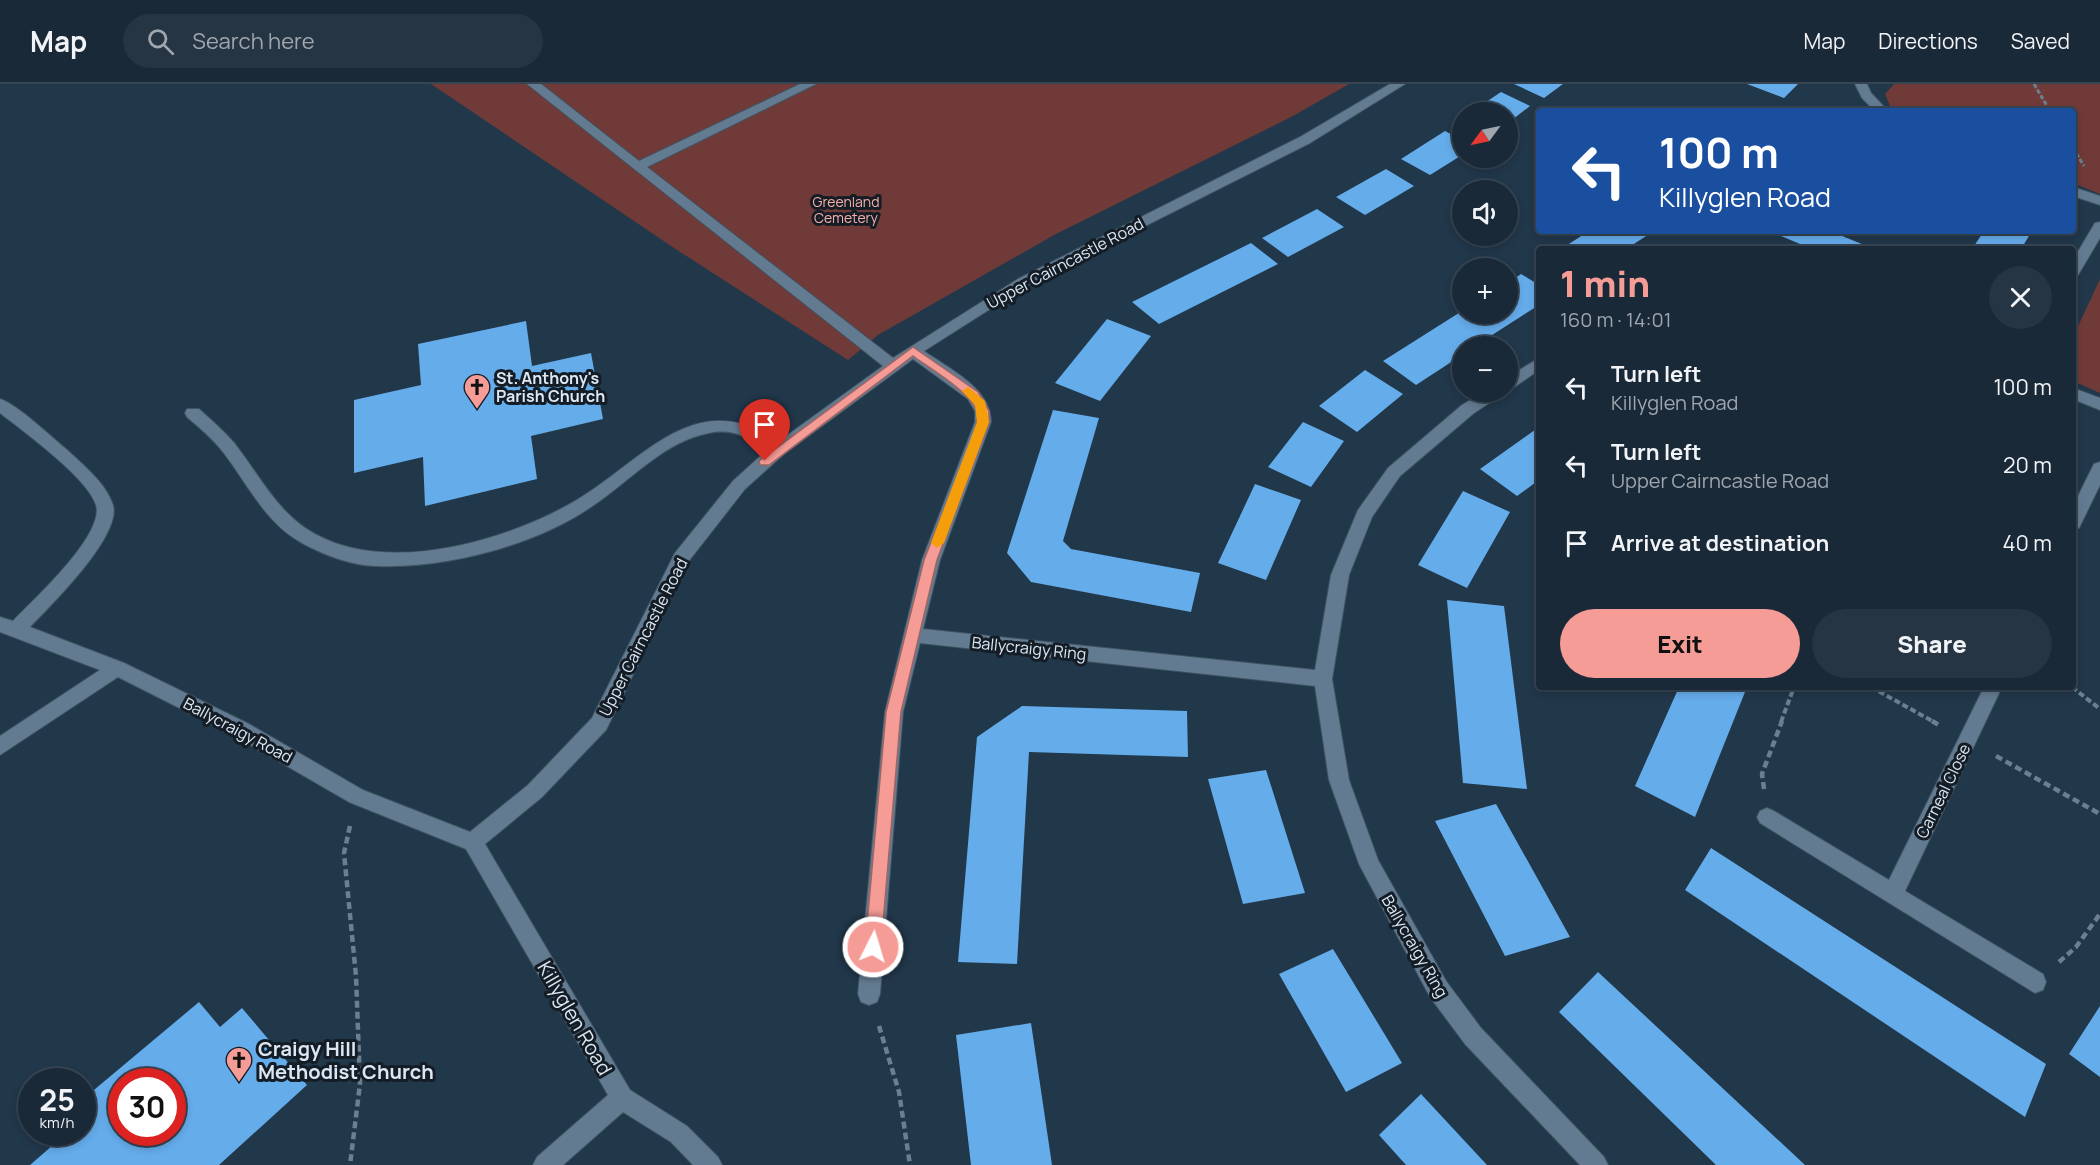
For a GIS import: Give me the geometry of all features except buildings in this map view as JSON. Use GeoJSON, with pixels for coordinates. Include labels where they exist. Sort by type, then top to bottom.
{"type":"FeatureCollection","features":[{"type":"Feature","properties":{"kind":"street"},"geometry":{"type":"LineString","coordinates":[[533,84],[892,365]]}},
{"type":"Feature","properties":{"kind":"street"},"geometry":{"type":"LineString","coordinates":[[639,166],[810,84]]}},
{"type":"Feature","properties":{"kind":"street","name":"Upper Cairncastle Road"},"geometry":{"type":"LineString","coordinates":[[473,842],[535,791],[599,724],[681,558],[739,485],[778,450],[892,365],[1023,282],[1305,140],[1399,84]]}},
{"type":"Feature","properties":{"kind":"street"},"geometry":{"type":"LineString","coordinates":[[1861,84],[1866,95],[1879,108]]}},
{"type":"Feature","properties":{"kind":"street"},"geometry":{"type":"LineString","coordinates":[[2076,192],[2100,201]]}},
{"type":"Feature","properties":{"kind":"street"},"geometry":{"type":"LineString","coordinates":[[2076,267],[2100,226]]}},
{"type":"Feature","properties":{"kind":"street"},"geometry":{"type":"LineString","coordinates":[[869,994],[894,712],[931,560],[978,439],[984,415],[974,395],[913,351]]}},
{"type":"Feature","properties":{"kind":"street"},"geometry":{"type":"LineString","coordinates":[[1518,377],[1536,365]]}},
{"type":"Feature","properties":{"kind":"street"},"geometry":{"type":"LineString","coordinates":[[2076,394],[2100,404]]}},
{"type":"Feature","properties":{"kind":"street","name":"Ballycraigy Ring"},"geometry":{"type":"LineString","coordinates":[[1479,402],[1394,472],[1364,515],[1340,575],[1323,679],[1339,780],[1369,864],[1438,989],[1473,1036],[1596,1165]]}},
{"type":"Feature","properties":{"kind":"street"},"geometry":{"type":"LineString","coordinates":[[0,405],[58,451],[99,494],[106,508],[98,537],[84,556],[8,627]]}},
{"type":"Feature","properties":{"kind":"street"},"geometry":{"type":"LineString","coordinates":[[193,413],[221,438],[275,512],[291,528],[331,549],[374,559],[445,552],[478,546],[530,531],[581,506],[664,447],[694,431],[726,425],[759,436],[778,450]]}},
{"type":"Feature","properties":{"kind":"street"},"geometry":{"type":"LineString","coordinates":[[2076,517],[2100,468]]}},
{"type":"Feature","properties":{"kind":"street","name":"Ballycraigy Road"},"geometry":{"type":"LineString","coordinates":[[8,627],[117,668],[242,730],[356,795],[410,819],[473,842]]}},
{"type":"Feature","properties":{"kind":"street","name":"Ballycraigy Ring"},"geometry":{"type":"LineString","coordinates":[[914,635],[1323,679]]}},
{"type":"Feature","properties":{"kind":"street"},"geometry":{"type":"LineString","coordinates":[[0,747],[117,668]]}},
{"type":"Feature","properties":{"kind":"street","name":"Carneal Close"},"geometry":{"type":"LineString","coordinates":[[1893,894],[1992,690]]}},
{"type":"Feature","properties":{"kind":"street"},"geometry":{"type":"LineString","coordinates":[[1767,817],[2035,982]]}},
{"type":"Feature","properties":{"kind":"street","name":"Killyglen Road"},"geometry":{"type":"LineString","coordinates":[[473,842],[622,1098],[679,1134],[710,1165]]}},
{"type":"Feature","properties":{"kind":"street"},"geometry":{"type":"LineString","coordinates":[[545,1165],[622,1098]]}},
{"type":"Feature","properties":{"kind":"path"},"geometry":{"type":"LineString","coordinates":[[2034,84],[2048,108]]}},
{"type":"Feature","properties":{"kind":"path"},"geometry":{"type":"LineString","coordinates":[[1767,817],[1762,774],[1793,690]]}},
{"type":"Feature","properties":{"kind":"path"},"geometry":{"type":"LineString","coordinates":[[2076,690],[2100,709]]}},
{"type":"Feature","properties":{"kind":"path"},"geometry":{"type":"LineString","coordinates":[[350,1165],[360,1084],[356,976],[344,854],[356,795]]}},
{"type":"Feature","properties":{"kind":"path"},"geometry":{"type":"LineString","coordinates":[[2035,982],[2076,947],[2100,914]]}},
{"type":"Feature","properties":{"kind":"path"},"geometry":{"type":"LineString","coordinates":[[869,994],[899,1092],[909,1165]]}},
{"type":"Feature","properties":{"kind":"green space","name":"Greenland Cemetery"},"geometry":{"type":"Polygon","coordinates":[[[431,84],[1349,84],[1293,116],[1056,234],[878,335],[848,360],[674,248],[431,84]]]}},
{"type":"Feature","properties":{"kind":"green space"},"geometry":{"type":"Polygon","coordinates":[[[1894,84],[2100,84],[2100,194],[2076,184],[2076,108],[1891,108],[1885,94],[1894,84]]]}},
{"type":"Feature","properties":{"kind":"green space"},"geometry":{"type":"Polygon","coordinates":[[[2100,279],[2100,393],[2076,382],[2076,331],[2100,279]]]}},
{"type":"Feature","properties":{"kind":"slow traffic"},"geometry":{"type":"LineString","coordinates":[[937,543],[983,422],[984,415],[980,404],[968,391]]}},
{"type":"Feature","properties":{"kind":"place","name":"St. Anthony's Parish Church"},"geometry":{"type":"Point","coordinates":[477,410]}},
{"type":"Feature","properties":{"kind":"place","name":"Craigy Hill Methodist Church"},"geometry":{"type":"Point","coordinates":[239,1083]}},
{"type":"Feature","properties":{"kind":"route"},"geometry":{"type":"LineString","coordinates":[[765,461],[913,351],[974,395],[984,415],[978,439],[931,560],[894,712],[873,947]]}}]}
